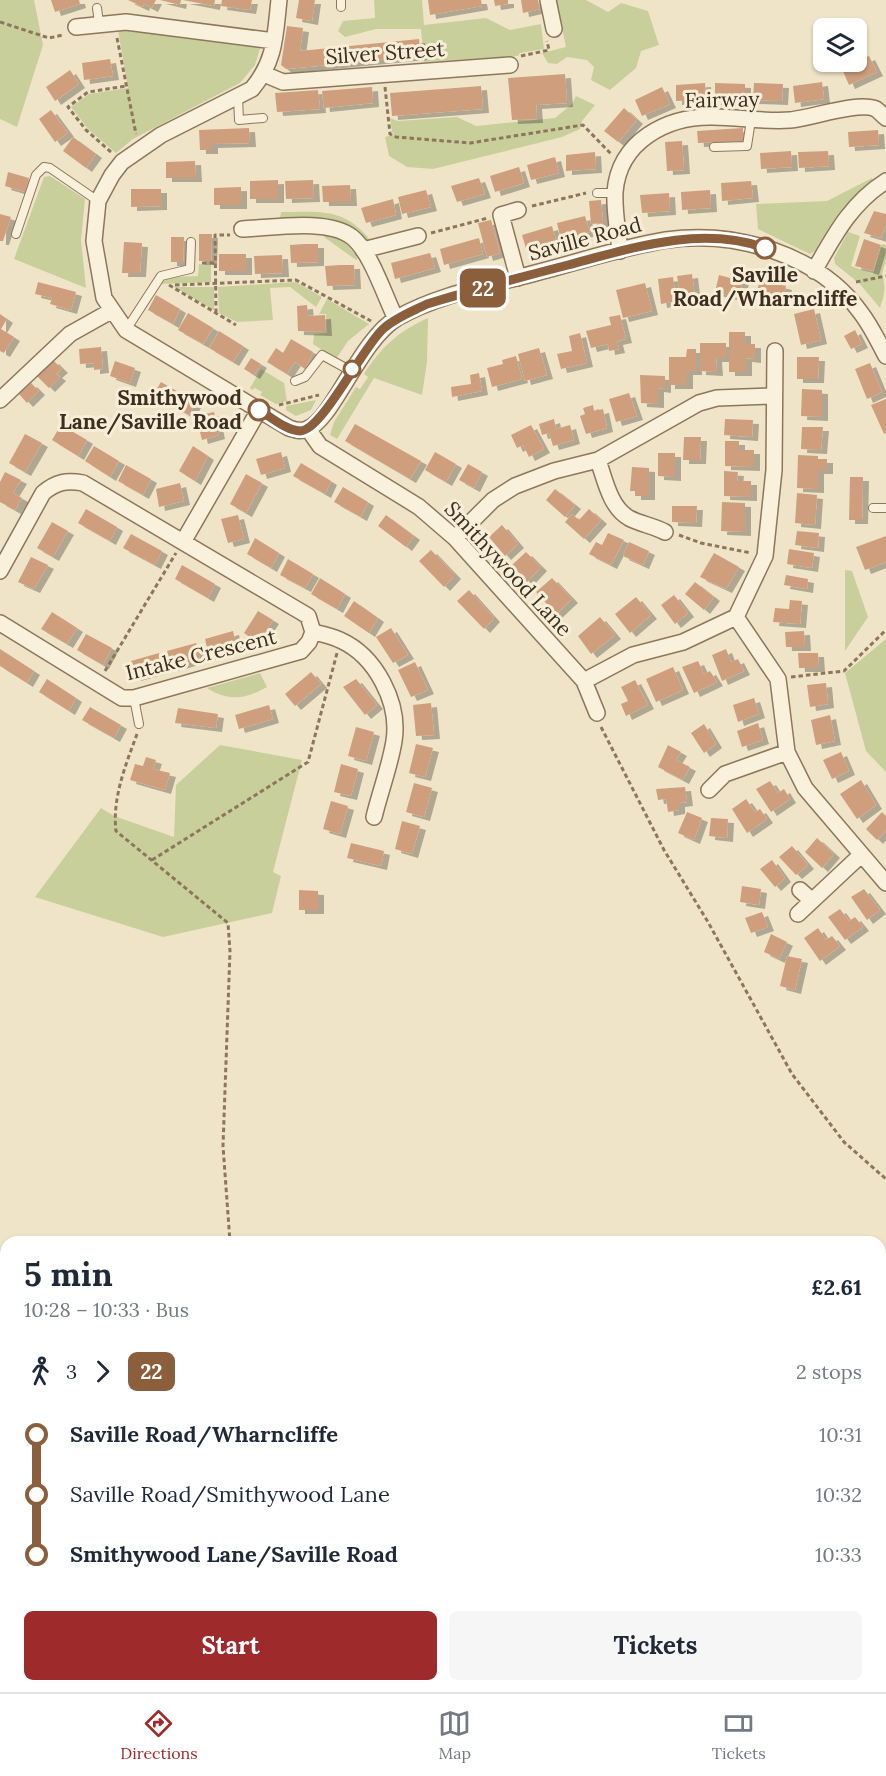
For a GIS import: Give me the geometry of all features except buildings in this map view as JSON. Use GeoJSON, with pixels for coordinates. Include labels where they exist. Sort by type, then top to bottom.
{"type":"FeatureCollection","features":[{"type":"Feature","properties":{"kind":"street"},"geometry":{"type":"LineString","coordinates":[[279,0],[271,60],[264,74],[252,88],[238,98],[139,148],[122,162],[98,201],[94,241],[107,304],[126,330],[289,428],[300,431],[308,429]]}},
{"type":"Feature","properties":{"kind":"street"},"geometry":{"type":"LineString","coordinates":[[548,0],[554,29]]}},
{"type":"Feature","properties":{"kind":"street"},"geometry":{"type":"LineString","coordinates":[[76,27],[103,18],[274,41]]}},
{"type":"Feature","properties":{"kind":"street","name":"Silver Street"},"geometry":{"type":"LineString","coordinates":[[264,74],[284,82],[510,65]]}},
{"type":"Feature","properties":{"kind":"street","name":"Fairway"},"geometry":{"type":"LineString","coordinates":[[620,251],[615,193],[623,163],[642,139],[669,122],[713,117],[751,120],[797,119],[859,107],[876,109],[886,118]]}},
{"type":"Feature","properties":{"kind":"street"},"geometry":{"type":"LineString","coordinates":[[814,271],[843,220],[872,190],[886,181]]}},
{"type":"Feature","properties":{"kind":"street"},"geometry":{"type":"LineString","coordinates":[[518,210],[501,214],[518,278]]}},
{"type":"Feature","properties":{"kind":"street"},"geometry":{"type":"LineString","coordinates":[[242,229],[264,223],[325,226],[353,238],[363,250],[396,319]]}},
{"type":"Feature","properties":{"kind":"street"},"geometry":{"type":"LineString","coordinates":[[363,250],[418,236]]}},
{"type":"Feature","properties":{"kind":"street","name":"Saville Road"},"geometry":{"type":"LineString","coordinates":[[308,429],[323,416],[351,371],[382,330],[396,319],[427,304],[667,240],[717,238],[747,242],[785,255],[814,271],[839,289],[860,312],[886,356]]}},
{"type":"Feature","properties":{"kind":"street"},"geometry":{"type":"LineString","coordinates":[[0,400],[70,334],[107,304]]}},
{"type":"Feature","properties":{"kind":"street"},"geometry":{"type":"LineString","coordinates":[[584,681],[633,655],[683,642],[736,617],[759,573],[765,556],[774,470],[772,396],[775,351]]}},
{"type":"Feature","properties":{"kind":"street"},"geometry":{"type":"LineString","coordinates":[[455,538],[493,500],[515,486],[554,471],[598,460],[699,403],[717,398],[772,396]]}},
{"type":"Feature","properties":{"kind":"street"},"geometry":{"type":"LineString","coordinates":[[183,542],[259,410]]}},
{"type":"Feature","properties":{"kind":"street","name":"Smithywood Lane"},"geometry":{"type":"LineString","coordinates":[[308,429],[320,446],[419,507],[455,538],[584,681],[597,713]]}},
{"type":"Feature","properties":{"kind":"street"},"geometry":{"type":"LineString","coordinates":[[598,460],[618,509],[630,519],[652,519],[665,532]]}},
{"type":"Feature","properties":{"kind":"street","name":"Intake Crescent"},"geometry":{"type":"LineString","coordinates":[[0,571],[43,493],[53,484],[69,481],[83,483],[308,616],[314,632],[301,651],[134,698],[122,698],[0,623]]}},
{"type":"Feature","properties":{"kind":"street"},"geometry":{"type":"LineString","coordinates":[[736,617],[778,679],[787,752],[805,788],[886,884]]}},
{"type":"Feature","properties":{"kind":"street"},"geometry":{"type":"LineString","coordinates":[[314,632],[341,640],[361,654],[389,694],[395,716],[394,740],[374,817]]}},
{"type":"Feature","properties":{"kind":"street"},"geometry":{"type":"LineString","coordinates":[[710,790],[721,770],[787,752]]}},
{"type":"Feature","properties":{"kind":"street"},"geometry":{"type":"LineString","coordinates":[[798,914],[861,855]]}},
{"type":"Feature","properties":{"kind":"street"},"geometry":{"type":"LineString","coordinates":[[800,890],[812,902]]}},
{"type":"Feature","properties":{"kind":"lane"},"geometry":{"type":"LineString","coordinates":[[238,98],[239,120],[263,118]]}},
{"type":"Feature","properties":{"kind":"lane"},"geometry":{"type":"LineString","coordinates":[[714,147],[747,146],[751,120]]}},
{"type":"Feature","properties":{"kind":"lane"},"geometry":{"type":"LineString","coordinates":[[16,234],[36,175],[44,167],[50,168],[98,201]]}},
{"type":"Feature","properties":{"kind":"lane"},"geometry":{"type":"LineString","coordinates":[[597,193],[615,193]]}},
{"type":"Feature","properties":{"kind":"lane"},"geometry":{"type":"LineString","coordinates":[[126,330],[160,276],[190,269],[191,242]]}},
{"type":"Feature","properties":{"kind":"lane"},"geometry":{"type":"LineString","coordinates":[[295,381],[305,377],[322,355],[351,371]]}},
{"type":"Feature","properties":{"kind":"lane"},"geometry":{"type":"LineString","coordinates":[[873,508],[886,508]]}},
{"type":"Feature","properties":{"kind":"lane"},"geometry":{"type":"LineString","coordinates":[[134,698],[139,724]]}},
{"type":"Feature","properties":{"kind":"path"},"geometry":{"type":"LineString","coordinates":[[103,18],[126,86],[139,148]]}},
{"type":"Feature","properties":{"kind":"path"},"geometry":{"type":"LineString","coordinates":[[0,22],[49,38],[73,33],[76,27]]}},
{"type":"Feature","properties":{"kind":"path"},"geometry":{"type":"LineString","coordinates":[[510,65],[522,54],[549,50],[547,39],[554,29]]}},
{"type":"Feature","properties":{"kind":"path"},"geometry":{"type":"LineString","coordinates":[[384,74],[390,134],[396,137],[470,143],[583,125],[623,163]]}},
{"type":"Feature","properties":{"kind":"path"},"geometry":{"type":"LineString","coordinates":[[122,162],[86,130],[68,107],[88,92],[126,86]]}},
{"type":"Feature","properties":{"kind":"path"},"geometry":{"type":"LineString","coordinates":[[518,210],[579,193],[597,193]]}},
{"type":"Feature","properties":{"kind":"path"},"geometry":{"type":"LineString","coordinates":[[418,236],[501,214]]}},
{"type":"Feature","properties":{"kind":"path"},"geometry":{"type":"LineString","coordinates":[[216,313],[215,235],[241,234],[242,229]]}},
{"type":"Feature","properties":{"kind":"path"},"geometry":{"type":"LineString","coordinates":[[191,262],[215,263]]}},
{"type":"Feature","properties":{"kind":"path"},"geometry":{"type":"LineString","coordinates":[[856,282],[886,276]]}},
{"type":"Feature","properties":{"kind":"path"},"geometry":{"type":"LineString","coordinates":[[152,286],[296,280],[372,321],[382,330]]}},
{"type":"Feature","properties":{"kind":"path"},"geometry":{"type":"LineString","coordinates":[[169,285],[236,325]]}},
{"type":"Feature","properties":{"kind":"path"},"geometry":{"type":"LineString","coordinates":[[259,410],[339,390]]}},
{"type":"Feature","properties":{"kind":"path"},"geometry":{"type":"LineString","coordinates":[[665,532],[701,543],[765,556]]}},
{"type":"Feature","properties":{"kind":"path"},"geometry":{"type":"LineString","coordinates":[[98,684],[183,542]]}},
{"type":"Feature","properties":{"kind":"path"},"geometry":{"type":"LineString","coordinates":[[778,679],[844,671],[886,630]]}},
{"type":"Feature","properties":{"kind":"path"},"geometry":{"type":"LineString","coordinates":[[151,860],[308,762],[341,640]]}},
{"type":"Feature","properties":{"kind":"path"},"geometry":{"type":"LineString","coordinates":[[597,713],[602,730],[628,784],[792,1074],[844,1143],[886,1179]]}},
{"type":"Feature","properties":{"kind":"path"},"geometry":{"type":"LineString","coordinates":[[139,724],[121,782],[114,816],[116,831],[228,922],[230,951],[223,1146],[230,1236]]}},
{"type":"Feature","properties":{"kind":"green space"},"geometry":{"type":"Polygon","coordinates":[[[0,0],[34,0],[43,45],[17,127],[0,119],[0,0]]]}},
{"type":"Feature","properties":{"kind":"green space"},"geometry":{"type":"Polygon","coordinates":[[[374,0],[422,0],[424,25],[486,18],[510,30],[541,24],[544,49],[520,53],[518,56],[424,62],[421,29],[376,29],[345,37],[338,31],[343,21],[375,18],[374,0]]]}},
{"type":"Feature","properties":{"kind":"green space"},"geometry":{"type":"Polygon","coordinates":[[[556,0],[586,0],[608,12],[621,3],[648,11],[659,45],[641,51],[636,68],[610,90],[591,80],[594,67],[587,60],[567,57],[557,64],[548,63],[542,53],[566,47],[556,0]]]}},
{"type":"Feature","properties":{"kind":"green space"},"geometry":{"type":"Polygon","coordinates":[[[118,30],[261,45],[255,65],[240,83],[133,139],[116,153],[88,129],[71,107],[89,94],[128,88],[118,30]]]}},
{"type":"Feature","properties":{"kind":"green space"},"geometry":{"type":"Polygon","coordinates":[[[576,96],[595,105],[582,121],[580,129],[562,137],[433,169],[407,167],[389,156],[385,137],[394,134],[390,118],[398,121],[457,117],[476,126],[555,118],[572,104],[576,96]]]}},
{"type":"Feature","properties":{"kind":"green space"},"geometry":{"type":"Polygon","coordinates":[[[50,176],[85,199],[81,240],[86,288],[14,259],[44,177],[50,176]]]}},
{"type":"Feature","properties":{"kind":"green space"},"geometry":{"type":"Polygon","coordinates":[[[872,178],[873,181],[836,221],[817,250],[810,254],[758,229],[756,204],[827,201],[872,178]]]}},
{"type":"Feature","properties":{"kind":"green space"},"geometry":{"type":"Polygon","coordinates":[[[281,212],[320,212],[341,217],[361,230],[371,241],[366,243],[350,226],[335,220],[318,219],[284,223],[280,218],[281,212]]]}},
{"type":"Feature","properties":{"kind":"green space"},"geometry":{"type":"Polygon","coordinates":[[[323,232],[343,241],[358,258],[356,260],[324,237],[323,232]]]}},
{"type":"Feature","properties":{"kind":"green space"},"geometry":{"type":"Polygon","coordinates":[[[848,232],[860,236],[851,266],[873,274],[882,244],[886,245],[886,260],[882,274],[884,291],[880,308],[859,283],[835,264],[834,258],[848,232]]]}},
{"type":"Feature","properties":{"kind":"green space"},"geometry":{"type":"Polygon","coordinates":[[[199,264],[211,265],[211,282],[158,284],[171,277],[198,276],[199,264]]]}},
{"type":"Feature","properties":{"kind":"green space"},"geometry":{"type":"Polygon","coordinates":[[[296,282],[322,297],[316,307],[290,287],[270,288],[273,320],[237,322],[219,313],[218,287],[296,282]]]}},
{"type":"Feature","properties":{"kind":"green space"},"geometry":{"type":"Polygon","coordinates":[[[174,287],[214,287],[214,310],[174,287]]]}},
{"type":"Feature","properties":{"kind":"green space"},"geometry":{"type":"Polygon","coordinates":[[[327,299],[369,324],[348,341],[336,359],[313,344],[314,334],[327,333],[326,314],[319,314],[327,299]]]}},
{"type":"Feature","properties":{"kind":"green space"},"geometry":{"type":"Polygon","coordinates":[[[428,318],[427,362],[422,395],[374,378],[337,439],[330,435],[334,422],[356,387],[360,389],[368,377],[364,374],[377,356],[399,334],[428,318]]]}},
{"type":"Feature","properties":{"kind":"green space"},"geometry":{"type":"Polygon","coordinates":[[[261,369],[284,383],[287,401],[276,404],[260,395],[262,392],[250,388],[261,369]]]}},
{"type":"Feature","properties":{"kind":"green space"},"geometry":{"type":"Polygon","coordinates":[[[316,400],[311,410],[296,416],[286,410],[286,406],[316,400]]]}},
{"type":"Feature","properties":{"kind":"green space"},"geometry":{"type":"Polygon","coordinates":[[[845,570],[852,571],[868,617],[845,651],[845,570]]]}},
{"type":"Feature","properties":{"kind":"green space"},"geometry":{"type":"Polygon","coordinates":[[[886,639],[886,772],[866,751],[845,673],[886,639]]]}},
{"type":"Feature","properties":{"kind":"green space"},"geometry":{"type":"Polygon","coordinates":[[[260,673],[267,687],[244,696],[230,697],[207,688],[260,673]]]}},
{"type":"Feature","properties":{"kind":"green space"},"geometry":{"type":"Polygon","coordinates":[[[220,745],[302,760],[273,872],[281,876],[272,913],[163,937],[35,897],[101,808],[114,816],[174,837],[176,785],[220,745]]]}},
{"type":"Feature","properties":{"kind":"bus line","name":"22"},"geometry":{"type":"LineString","coordinates":[[259,410],[289,428],[300,431],[308,429],[323,416],[356,362],[382,330],[396,319],[427,304],[558,267],[667,240],[717,238],[747,242],[765,248]]}},
{"type":"Feature","properties":{"kind":"place","name":"Saville Road/Wharncliffe"},"geometry":{"type":"Point","coordinates":[765,248]}},
{"type":"Feature","properties":{"kind":"place","name":"Smithywood Lane/Saville Road"},"geometry":{"type":"Point","coordinates":[259,410]}}]}
